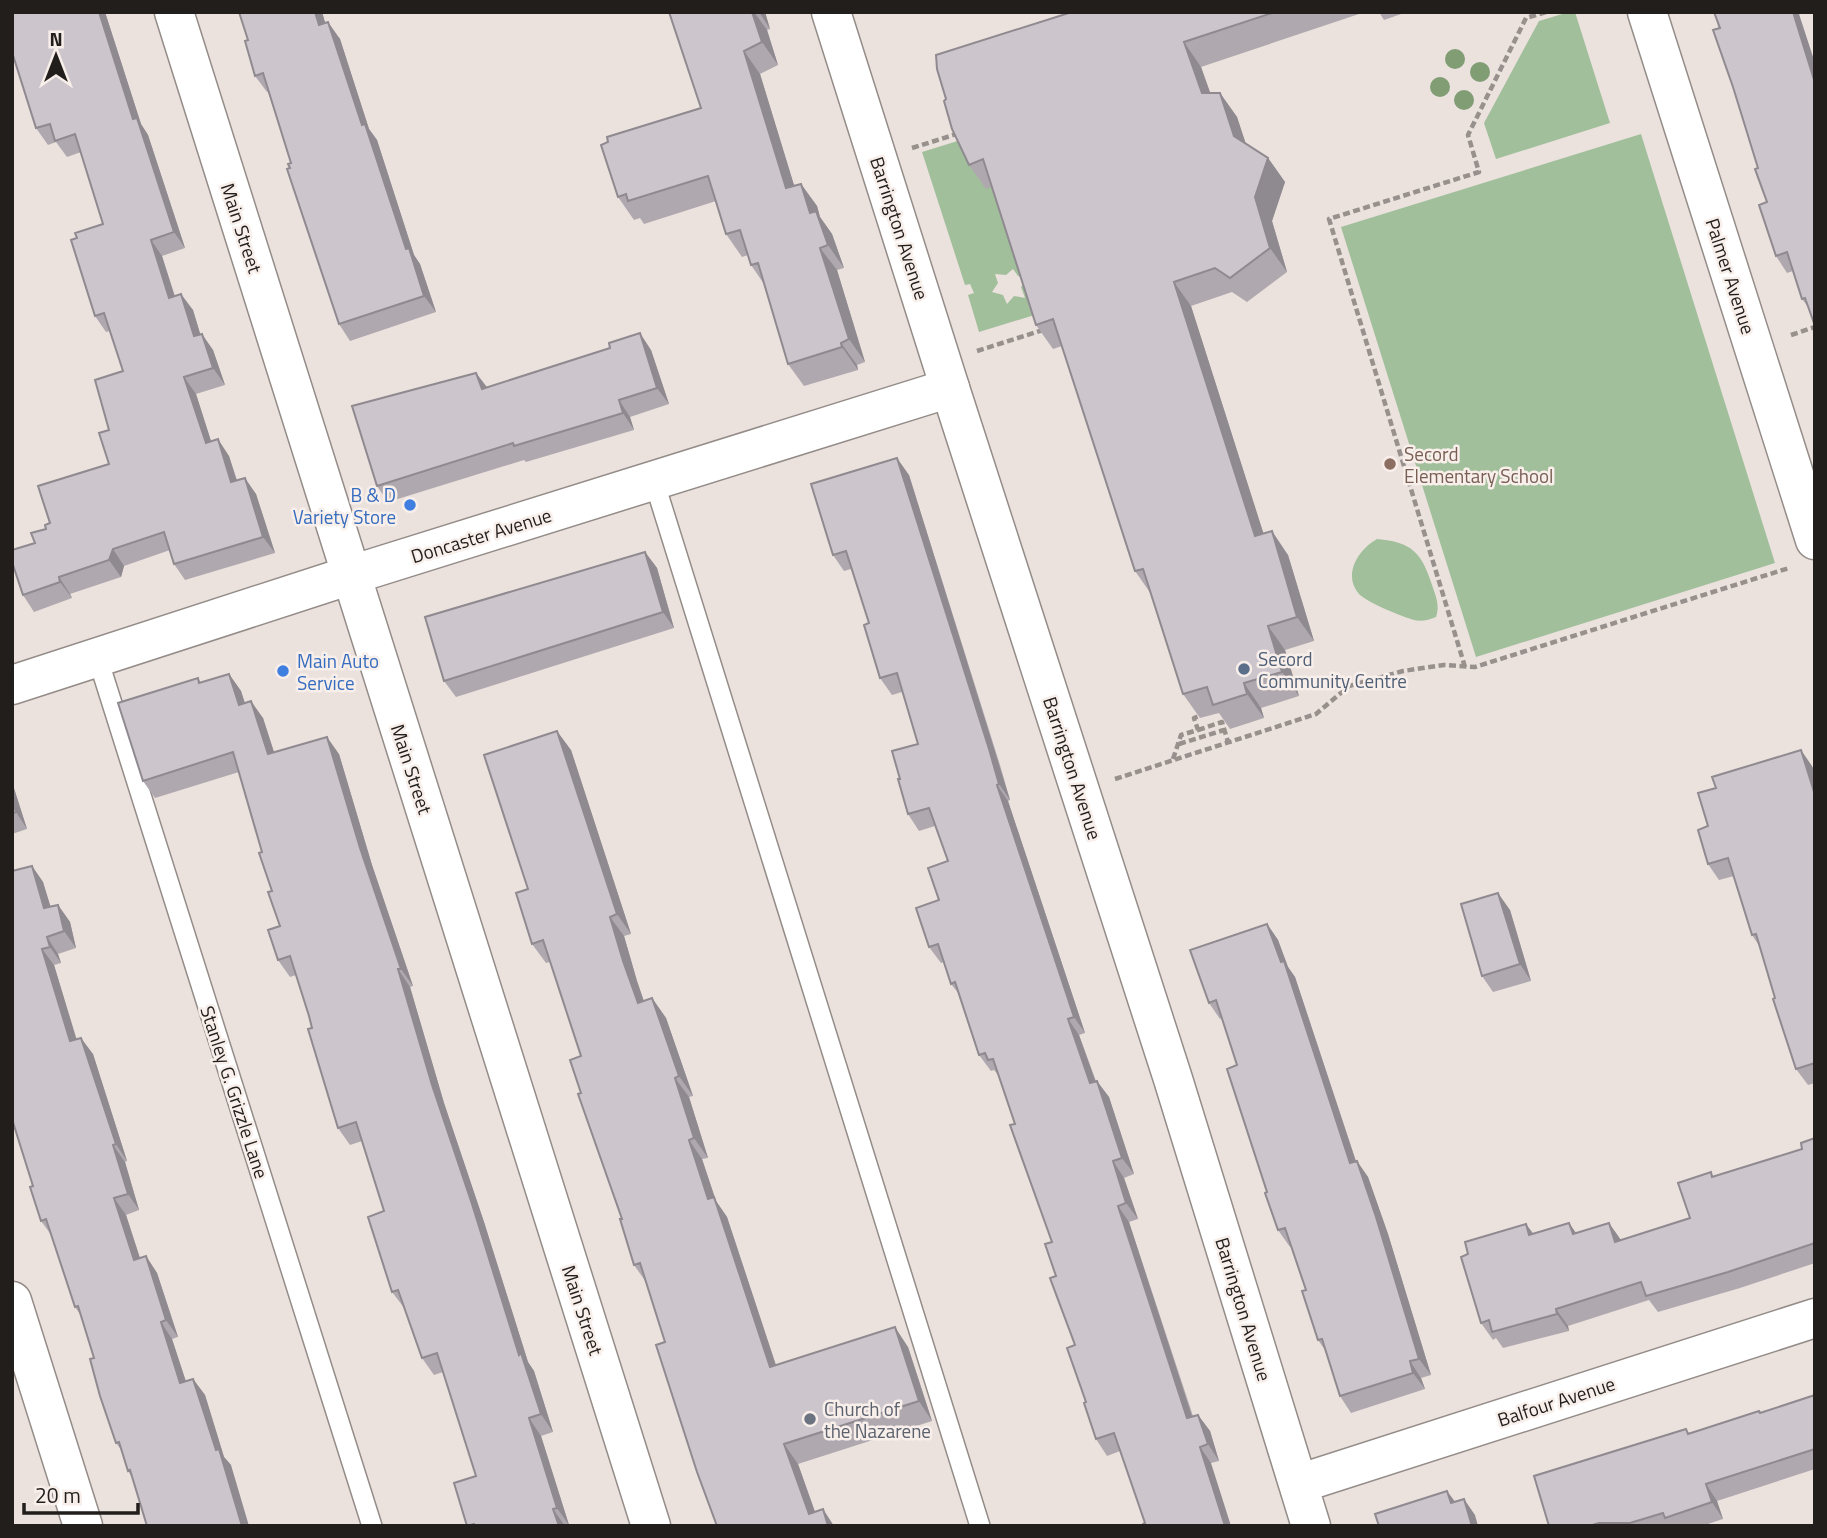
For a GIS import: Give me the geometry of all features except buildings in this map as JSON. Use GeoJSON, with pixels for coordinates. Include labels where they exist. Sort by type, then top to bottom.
{"type":"FeatureCollection","features":[{"type":"Feature","properties":{"kind":"street","name":"Main Street"},"geometry":{"type":"LineString","coordinates":[[174,12],[651,1526]]}},
{"type":"Feature","properties":{"kind":"street","name":"Barrington Avenue"},"geometry":{"type":"LineString","coordinates":[[831,12],[1173,1079],[1311,1526]]}},
{"type":"Feature","properties":{"kind":"street","name":"Palmer Avenue"},"geometry":{"type":"LineString","coordinates":[[1647,12],[1803,554]]}},
{"type":"Feature","properties":{"kind":"street","name":"Doncaster Avenue"},"geometry":{"type":"LineString","coordinates":[[12,685],[351,575],[950,388]]}},
{"type":"Feature","properties":{"kind":"street"},"geometry":{"type":"LineString","coordinates":[[12,1301],[83,1526]]}},
{"type":"Feature","properties":{"kind":"street","name":"Balfour Avenue"},"geometry":{"type":"LineString","coordinates":[[1298,1485],[1815,1318]]}},
{"type":"Feature","properties":{"kind":"lane"},"geometry":{"type":"LineString","coordinates":[[654,481],[980,1526]]}},
{"type":"Feature","properties":{"kind":"lane","name":"Stanley G. Grizzle Lane"},"geometry":{"type":"LineString","coordinates":[[98,659],[372,1526]]}},
{"type":"Feature","properties":{"kind":"path"},"geometry":{"type":"LineString","coordinates":[[1465,667],[1329,219],[1479,172],[1468,135],[1526,18],[1546,12]]}},
{"type":"Feature","properties":{"kind":"path"},"geometry":{"type":"LineString","coordinates":[[911,148],[962,132]]}},
{"type":"Feature","properties":{"kind":"path"},"geometry":{"type":"LineString","coordinates":[[976,351],[1046,329]]}},
{"type":"Feature","properties":{"kind":"path"},"geometry":{"type":"LineString","coordinates":[[1111,780],[1316,714],[1349,686],[1403,671],[1444,665],[1475,667],[1803,554]]}},
{"type":"Feature","properties":{"kind":"path"},"geometry":{"type":"LineString","coordinates":[[1198,730],[1194,718],[1199,716]]}},
{"type":"Feature","properties":{"kind":"path"},"geometry":{"type":"LineString","coordinates":[[1173,760],[1181,735],[1222,722],[1228,743]]}},
{"type":"Feature","properties":{"kind":"path"},"geometry":{"type":"LineString","coordinates":[[1178,744],[1224,730]]}},
{"type":"Feature","properties":{"kind":"green space"},"geometry":{"type":"Polygon","coordinates":[[[1575,12],[1610,123],[1496,159],[1484,123],[1539,21],[1575,12]]]}},
{"type":"Feature","properties":{"kind":"green space"},"geometry":{"type":"Polygon","coordinates":[[[1641,134],[1775,563],[1476,657],[1341,227],[1641,134]]]}},
{"type":"Feature","properties":{"kind":"green space"},"geometry":{"type":"Polygon","coordinates":[[[964,139],[1000,184],[1041,313],[979,332],[968,295],[974,293],[970,284],[965,285],[922,152],[964,139]],[[1013,269],[1006,275],[995,274],[998,283],[992,292],[1003,295],[1007,304],[1014,296],[1025,298],[1021,287],[1028,278],[1018,276],[1013,269]]]}},
{"type":"Feature","properties":{"kind":"green space"},"geometry":{"type":"Polygon","coordinates":[[[1377,539],[1407,546],[1419,557],[1436,597],[1436,617],[1414,620],[1377,605],[1359,594],[1354,586],[1352,570],[1364,549],[1377,539]]]}},
{"type":"Feature","properties":{"kind":"place","name":"Secord Elementary School"},"geometry":{"type":"Point","coordinates":[1390,464]}},
{"type":"Feature","properties":{"kind":"place","name":"B & D Variety Store"},"geometry":{"type":"Point","coordinates":[410,505]}},
{"type":"Feature","properties":{"kind":"place","name":"Secord Community Centre"},"geometry":{"type":"Point","coordinates":[1244,669]}},
{"type":"Feature","properties":{"kind":"place","name":"Main Auto Service"},"geometry":{"type":"Point","coordinates":[283,671]}},
{"type":"Feature","properties":{"kind":"place","name":"Church of the Nazarene"},"geometry":{"type":"Point","coordinates":[810,1419]}}]}
